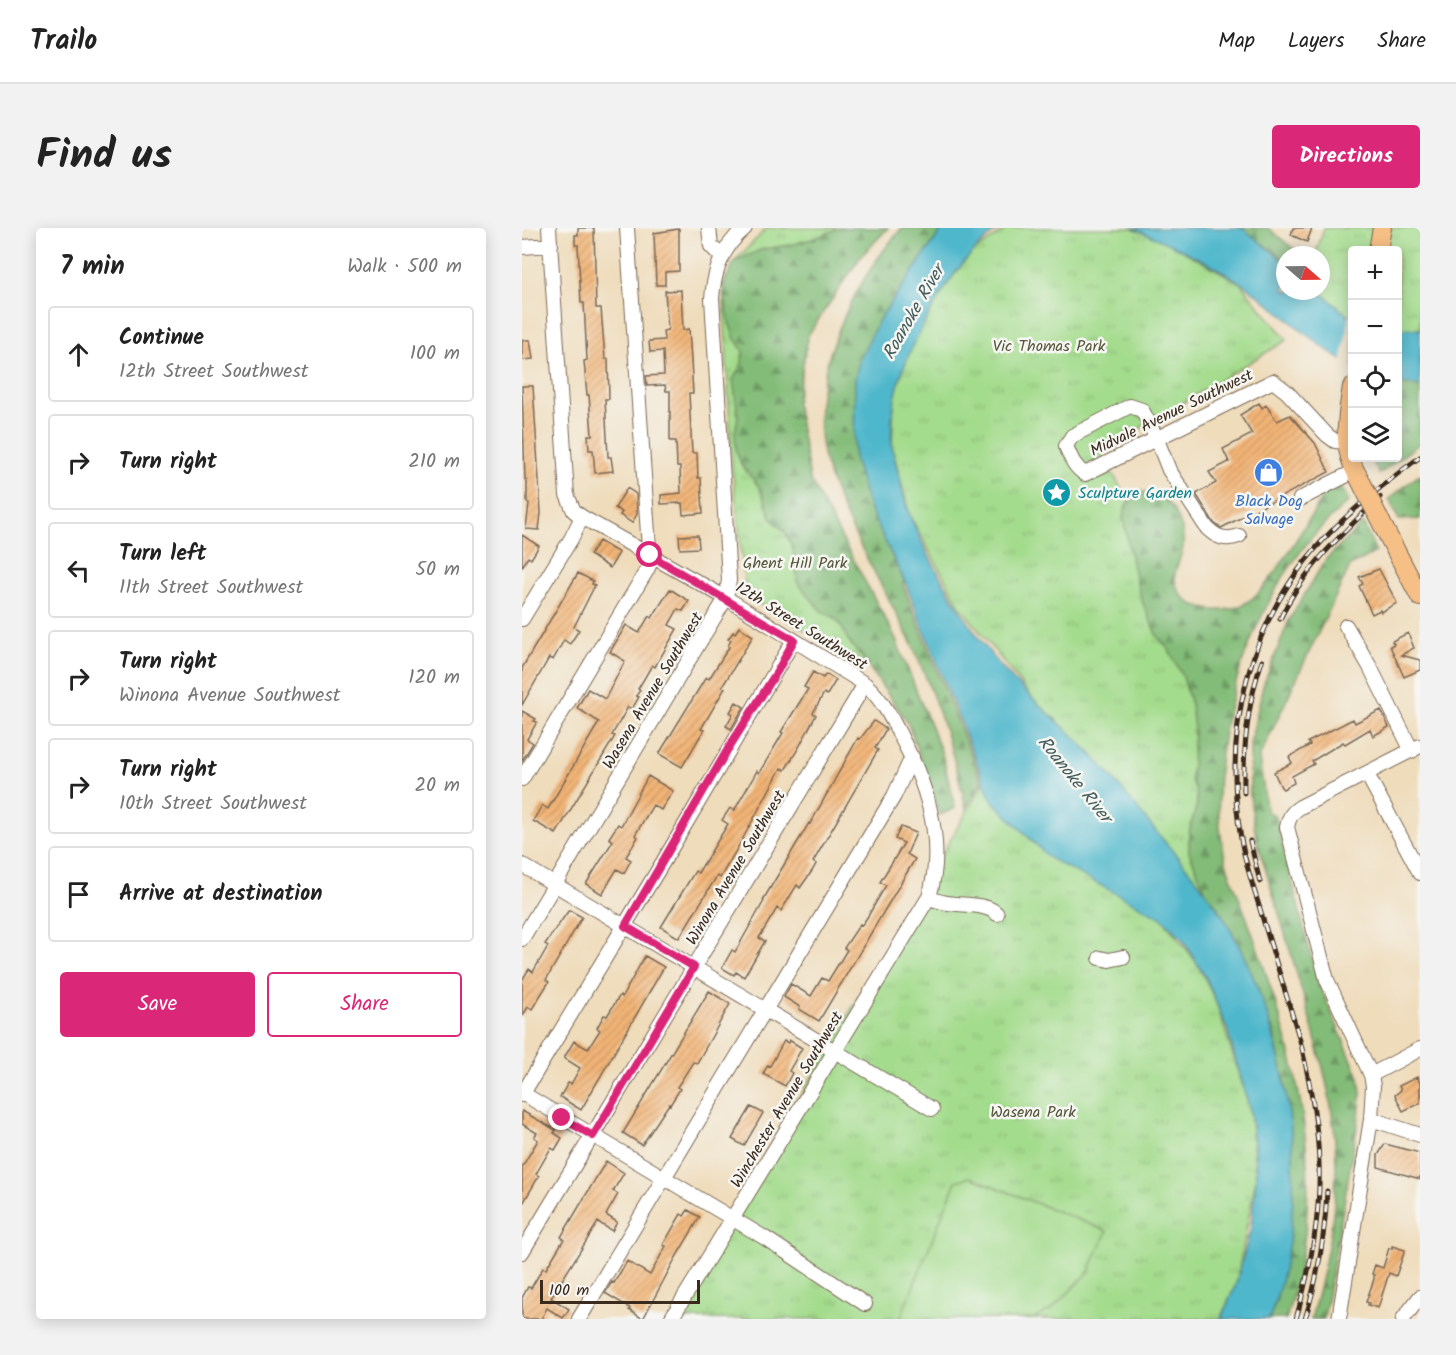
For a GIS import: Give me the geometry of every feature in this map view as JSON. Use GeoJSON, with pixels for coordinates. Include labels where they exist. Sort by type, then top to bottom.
{"type":"FeatureCollection","features":[{"type":"Feature","properties":{"kind":"main road"},"geometry":{"type":"LineString","coordinates":[[1379,246],[1382,228]]}},
{"type":"Feature","properties":{"kind":"main road"},"geometry":{"type":"LineString","coordinates":[[1349,408],[1346,423],[1347,442],[1356,473],[1420,597]]}},
{"type":"Feature","properties":{"kind":"street"},"geometry":{"type":"LineString","coordinates":[[522,619],[582,517],[574,511],[567,495],[549,228]]}},
{"type":"Feature","properties":{"kind":"street"},"geometry":{"type":"LineString","coordinates":[[522,779],[647,570],[650,555],[627,228]]}},
{"type":"Feature","properties":{"kind":"street"},"geometry":{"type":"LineString","coordinates":[[709,228],[711,246],[722,256]]}},
{"type":"Feature","properties":{"kind":"street","name":"Wasena Avenue Southwest"},"geometry":{"type":"LineString","coordinates":[[522,939],[726,598],[729,580],[712,298],[716,270],[722,256],[745,228]]}},
{"type":"Feature","properties":{"kind":"street"},"geometry":{"type":"LineString","coordinates":[[522,247],[550,244]]}},
{"type":"Feature","properties":{"kind":"street","name":"Midvale Avenue Southwest"},"geometry":{"type":"LineString","coordinates":[[1156,437],[1142,410],[1130,406],[1072,436],[1066,446],[1077,469],[1085,474],[1273,381],[1287,392],[1335,441],[1347,442]]}},
{"type":"Feature","properties":{"kind":"street"},"geometry":{"type":"LineString","coordinates":[[1156,437],[1169,470],[1206,528],[1226,539],[1239,536]]}},
{"type":"Feature","properties":{"kind":"street"},"geometry":{"type":"LineString","coordinates":[[1300,499],[1356,473]]}},
{"type":"Feature","properties":{"kind":"street","name":"12th Street Southwest"},"geometry":{"type":"LineString","coordinates":[[582,517],[726,598],[865,684],[877,694],[912,757],[927,796],[934,831],[936,870],[929,897]]}},
{"type":"Feature","properties":{"kind":"street"},"geometry":{"type":"LineString","coordinates":[[1339,1319],[1371,1119],[1373,1086],[1371,1075],[1327,980],[1287,827],[1290,816],[1300,807],[1416,748],[1346,626]]}},
{"type":"Feature","properties":{"kind":"street"},"geometry":{"type":"LineString","coordinates":[[794,640],[625,926],[522,1094],[733,1219],[865,1304]]}},
{"type":"Feature","properties":{"kind":"street","name":"Winona Avenue Southwest"},"geometry":{"type":"LineString","coordinates":[[522,1252],[865,684]]}},
{"type":"Feature","properties":{"kind":"street"},"geometry":{"type":"LineString","coordinates":[[579,1319],[894,796],[912,757]]}},
{"type":"Feature","properties":{"kind":"street"},"geometry":{"type":"LineString","coordinates":[[1367,774],[1420,873]]}},
{"type":"Feature","properties":{"kind":"street"},"geometry":{"type":"LineString","coordinates":[[522,865],[932,1109]]}},
{"type":"Feature","properties":{"kind":"street"},"geometry":{"type":"LineString","coordinates":[[929,897],[939,903],[989,907],[997,914]]}},
{"type":"Feature","properties":{"kind":"street","name":"Winchester Avenue Southwest"},"geometry":{"type":"LineString","coordinates":[[671,1319],[929,897]]}},
{"type":"Feature","properties":{"kind":"street"},"geometry":{"type":"LineString","coordinates":[[1100,958],[1109,960],[1123,957]]}},
{"type":"Feature","properties":{"kind":"street"},"geometry":{"type":"LineString","coordinates":[[1371,1075],[1420,1049]]}},
{"type":"Feature","properties":{"kind":"street"},"geometry":{"type":"LineString","coordinates":[[1371,1119],[1418,1132]]}},
{"type":"Feature","properties":{"kind":"street"},"geometry":{"type":"LineString","coordinates":[[1403,1319],[1420,1297]]}},
{"type":"Feature","properties":{"kind":"green space","name":"Ghent Hill Park"},"geometry":{"type":"Polygon","coordinates":[[[767,228],[888,228],[861,256],[808,335],[796,403],[810,480],[893,633],[942,754],[955,808],[940,815],[908,723],[869,667],[746,596],[732,467],[723,285],[735,261],[767,228]]]}},
{"type":"Feature","properties":{"kind":"green space","name":"Ghent Hill Park"},"geometry":{"type":"Polygon","coordinates":[[[839,228],[888,228],[861,256],[808,335],[796,403],[810,480],[893,633],[942,754],[955,808],[940,815],[908,723],[834,617],[821,611],[798,583],[793,549],[785,532],[772,519],[760,488],[741,464],[736,450],[735,432],[738,416],[733,380],[742,363],[743,351],[729,323],[723,285],[735,261],[763,249],[816,238],[839,228]]]}},
{"type":"Feature","properties":{"kind":"green space"},"geometry":{"type":"Polygon","coordinates":[[[902,228],[943,228],[879,320],[869,508],[904,580],[903,585],[982,782],[966,808],[944,725],[929,685],[912,645],[835,492],[827,469],[821,438],[820,406],[825,373],[834,341],[864,280],[882,252],[902,228]]]}},
{"type":"Feature","properties":{"kind":"green space","name":"Vic Thomas Park"},"geometry":{"type":"Polygon","coordinates":[[[1008,228],[1133,228],[1169,243],[1240,283],[1287,340],[1101,452],[1212,655],[1206,892],[1090,752],[1035,702],[960,606],[910,516],[892,447],[894,398],[906,358],[938,296],[969,255],[1008,228]]]}},
{"type":"Feature","properties":{"kind":"green space"},"geometry":{"type":"Polygon","coordinates":[[[1241,228],[1268,228],[1290,246],[1276,246],[1276,253],[1241,228]]]}},
{"type":"Feature","properties":{"kind":"green space"},"geometry":{"type":"Polygon","coordinates":[[[1324,228],[1420,228],[1420,329],[1402,329],[1402,246],[1348,246],[1348,316],[1330,300],[1330,246],[1318,246],[1324,228]]]}},
{"type":"Feature","properties":{"kind":"green space"},"geometry":{"type":"Polygon","coordinates":[[[1402,384],[1420,386],[1420,443],[1402,457],[1402,384]]]}},
{"type":"Feature","properties":{"kind":"green space"},"geometry":{"type":"Polygon","coordinates":[[[1373,462],[1395,462],[1379,474],[1373,462]]]}},
{"type":"Feature","properties":{"kind":"green space"},"geometry":{"type":"Polygon","coordinates":[[[1420,474],[1420,519],[1399,520],[1389,499],[1420,474]]]}},
{"type":"Feature","properties":{"kind":"green space"},"geometry":{"type":"Polygon","coordinates":[[[1340,483],[1349,501],[1313,536],[1285,575],[1264,611],[1247,651],[1233,692],[1224,734],[1219,776],[1219,818],[1225,858],[1281,1021],[1299,1093],[1304,1129],[1307,1202],[1298,1275],[1286,1319],[1269,1319],[1277,1298],[1293,1154],[1284,1080],[1273,1031],[1251,972],[1224,919],[1206,892],[1189,852],[1189,832],[1197,804],[1196,790],[1191,780],[1194,729],[1191,705],[1183,677],[1169,650],[1156,634],[1142,601],[1123,518],[1126,505],[1140,492],[1152,493],[1167,502],[1177,515],[1183,539],[1175,573],[1178,590],[1185,599],[1195,605],[1205,609],[1222,610],[1244,604],[1263,588],[1282,563],[1323,495],[1340,483]]]}},
{"type":"Feature","properties":{"kind":"green space"},"geometry":{"type":"Polygon","coordinates":[[[1363,523],[1376,552],[1350,566],[1259,758],[1267,812],[1275,815],[1317,979],[1359,1077],[1361,1093],[1324,1319],[1311,1319],[1332,1225],[1336,1177],[1334,1129],[1320,1056],[1256,837],[1250,796],[1250,744],[1263,686],[1289,620],[1326,559],[1363,523]]]}},
{"type":"Feature","properties":{"kind":"green space","name":"Wasena Park"},"geometry":{"type":"Polygon","coordinates":[[[984,782],[1025,833],[1162,918],[1198,964],[1217,1005],[1250,1110],[1256,1179],[1236,1284],[1220,1319],[671,1319],[984,782]]]}},
{"type":"Feature","properties":{"kind":"green space"},"geometry":{"type":"Polygon","coordinates":[[[970,1177],[1107,1231],[1088,1273],[1051,1310],[1033,1319],[900,1319],[956,1181],[970,1177]]]}},
{"type":"Feature","properties":{"kind":"water","name":"Roanoke River"},"geometry":{"type":"Polygon","coordinates":[[[943,228],[1001,228],[976,249],[954,274],[920,331],[902,372],[892,415],[892,445],[907,508],[919,537],[941,578],[980,639],[1007,673],[1113,778],[1207,893],[1224,918],[1247,962],[1266,1010],[1280,1061],[1289,1114],[1293,1168],[1292,1220],[1284,1271],[1269,1319],[1221,1319],[1236,1284],[1251,1227],[1256,1179],[1255,1151],[1250,1110],[1227,1029],[1206,978],[1183,940],[1162,918],[1049,858],[991,799],[904,580],[869,508],[854,458],[855,378],[859,361],[879,320],[943,228]]]}},
{"type":"Feature","properties":{"kind":"water"},"geometry":{"type":"Polygon","coordinates":[[[1133,228],[1241,228],[1245,230],[1276,255],[1276,300],[1330,300],[1348,316],[1348,364],[1255,293],[1215,267],[1133,228]]]}},
{"type":"Feature","properties":{"kind":"water"},"geometry":{"type":"Polygon","coordinates":[[[1402,329],[1420,329],[1420,386],[1402,384],[1402,329]]]}},
{"type":"Feature","properties":{"kind":"pier"},"geometry":{"type":"Polygon","coordinates":[[[1348,326],[1348,368],[1341,364],[1348,326]]]}},
{"type":"Feature","properties":{"kind":"building"},"geometry":{"type":"Polygon","coordinates":[[[578,228],[594,228],[596,308],[601,308],[605,359],[608,359],[609,399],[605,399],[608,457],[611,457],[613,471],[595,473],[593,450],[589,450],[588,435],[592,435],[584,361],[587,360],[584,303],[581,303],[578,245],[575,245],[578,228]]]}},
{"type":"Feature","properties":{"kind":"building"},"geometry":{"type":"Polygon","coordinates":[[[1293,228],[1312,228],[1307,242],[1291,235],[1293,228]]]}},
{"type":"Feature","properties":{"kind":"building"},"geometry":{"type":"Polygon","coordinates":[[[679,229],[679,271],[665,272],[665,285],[656,285],[654,233],[679,229]]]}},
{"type":"Feature","properties":{"kind":"building"},"geometry":{"type":"Polygon","coordinates":[[[681,290],[683,330],[689,329],[693,393],[689,393],[692,453],[697,453],[703,513],[683,515],[682,503],[661,504],[661,495],[681,493],[676,441],[670,441],[670,391],[666,391],[665,385],[647,386],[646,376],[664,375],[663,351],[650,352],[649,341],[664,340],[663,331],[668,330],[665,291],[681,290]]]}},
{"type":"Feature","properties":{"kind":"building"},"geometry":{"type":"Polygon","coordinates":[[[522,340],[530,340],[533,359],[522,360],[522,340]]]}},
{"type":"Feature","properties":{"kind":"building"},"geometry":{"type":"Polygon","coordinates":[[[522,386],[533,386],[541,513],[539,530],[526,529],[529,503],[527,503],[527,480],[525,480],[522,386]]]}},
{"type":"Feature","properties":{"kind":"building","name":"Black Dog Salvage"},"geometry":{"type":"Polygon","coordinates":[[[1259,403],[1262,408],[1266,405],[1277,421],[1290,415],[1315,443],[1329,472],[1221,528],[1214,523],[1196,494],[1216,483],[1209,472],[1229,462],[1223,449],[1252,434],[1240,415],[1259,403]]]}},
{"type":"Feature","properties":{"kind":"building"},"geometry":{"type":"Polygon","coordinates":[[[627,488],[636,494],[637,514],[632,523],[620,515],[622,512],[615,508],[627,488]]]}},
{"type":"Feature","properties":{"kind":"building"},"geometry":{"type":"Polygon","coordinates":[[[522,535],[539,546],[531,559],[528,557],[522,567],[522,535]]]}},
{"type":"Feature","properties":{"kind":"building"},"geometry":{"type":"Polygon","coordinates":[[[698,535],[699,548],[680,549],[679,536],[698,535]]]}},
{"type":"Feature","properties":{"kind":"building"},"geometry":{"type":"Polygon","coordinates":[[[599,541],[619,553],[610,568],[590,555],[599,541]]]}},
{"type":"Feature","properties":{"kind":"building"},"geometry":{"type":"Polygon","coordinates":[[[1379,569],[1397,603],[1372,614],[1359,586],[1363,584],[1359,577],[1379,569]]]}},
{"type":"Feature","properties":{"kind":"building"},"geometry":{"type":"Polygon","coordinates":[[[578,573],[593,581],[592,584],[595,585],[574,627],[579,630],[570,644],[564,640],[553,660],[549,658],[522,705],[522,668],[578,573]]]}},
{"type":"Feature","properties":{"kind":"building"},"geometry":{"type":"Polygon","coordinates":[[[670,589],[689,601],[683,611],[678,609],[669,625],[677,629],[655,667],[652,665],[638,689],[640,690],[636,696],[639,697],[632,709],[628,707],[612,735],[615,736],[556,834],[533,821],[542,805],[548,809],[599,722],[577,708],[588,689],[605,699],[625,661],[610,652],[626,625],[639,633],[649,616],[652,618],[670,589]]]}},
{"type":"Feature","properties":{"kind":"building"},"geometry":{"type":"Polygon","coordinates":[[[739,627],[753,636],[722,687],[725,688],[682,767],[659,754],[706,677],[709,679],[729,647],[731,640],[728,639],[739,627]]]}},
{"type":"Feature","properties":{"kind":"building"},"geometry":{"type":"Polygon","coordinates":[[[1408,633],[1414,648],[1401,655],[1420,660],[1420,670],[1404,677],[1390,646],[1394,644],[1392,641],[1408,633]]]}},
{"type":"Feature","properties":{"kind":"building"},"geometry":{"type":"Polygon","coordinates":[[[813,672],[823,678],[826,674],[836,680],[827,695],[824,693],[813,713],[816,715],[798,749],[785,770],[781,768],[720,878],[717,876],[679,938],[661,927],[695,871],[698,873],[728,824],[722,820],[730,808],[734,811],[757,771],[759,773],[783,733],[781,732],[808,689],[804,687],[813,672]]]}},
{"type":"Feature","properties":{"kind":"building"},"geometry":{"type":"Polygon","coordinates":[[[736,702],[744,707],[731,729],[726,726],[733,714],[730,712],[736,702]]]}},
{"type":"Feature","properties":{"kind":"building"},"geometry":{"type":"Polygon","coordinates":[[[1381,710],[1389,727],[1373,736],[1370,729],[1345,744],[1343,742],[1312,761],[1314,764],[1292,776],[1294,783],[1283,789],[1281,787],[1274,772],[1292,763],[1289,757],[1310,745],[1308,742],[1353,719],[1355,723],[1381,710]]]}},
{"type":"Feature","properties":{"kind":"building"},"geometry":{"type":"Polygon","coordinates":[[[522,711],[536,719],[534,721],[537,722],[527,739],[533,743],[522,761],[522,711]]]}},
{"type":"Feature","properties":{"kind":"building"},"geometry":{"type":"Polygon","coordinates":[[[874,721],[886,729],[875,748],[878,750],[813,862],[816,864],[800,888],[797,885],[781,911],[777,908],[759,938],[765,941],[744,977],[736,972],[734,975],[722,968],[732,950],[735,952],[858,738],[860,739],[874,721]]]}},
{"type":"Feature","properties":{"kind":"building"},"geometry":{"type":"Polygon","coordinates":[[[648,776],[673,791],[661,810],[653,805],[635,835],[638,837],[626,857],[631,860],[624,873],[617,869],[602,894],[586,884],[613,841],[609,838],[618,824],[621,826],[648,776]]]}},
{"type":"Feature","properties":{"kind":"building"},"geometry":{"type":"Polygon","coordinates":[[[901,827],[916,833],[907,854],[915,859],[819,1021],[784,997],[791,984],[811,996],[822,978],[828,981],[847,950],[844,948],[868,916],[886,885],[880,882],[904,843],[895,839],[901,827]]]}},
{"type":"Feature","properties":{"kind":"building"},"geometry":{"type":"Polygon","coordinates":[[[569,910],[582,917],[546,980],[549,982],[532,1009],[528,1007],[522,1017],[522,980],[529,969],[533,972],[548,946],[545,944],[569,910]]]}},
{"type":"Feature","properties":{"kind":"building"},"geometry":{"type":"Polygon","coordinates":[[[645,956],[664,967],[581,1110],[560,1097],[580,1068],[564,1058],[574,1041],[588,1049],[600,1030],[597,1028],[604,1015],[607,1016],[620,995],[622,997],[645,956]]]}},
{"type":"Feature","properties":{"kind":"building"},"geometry":{"type":"Polygon","coordinates":[[[709,991],[730,1004],[697,1063],[693,1062],[677,1087],[680,1089],[642,1145],[623,1133],[709,991]]]}},
{"type":"Feature","properties":{"kind":"building"},"geometry":{"type":"Polygon","coordinates":[[[789,1040],[802,1048],[789,1071],[792,1073],[785,1086],[763,1074],[784,1041],[788,1043],[789,1040]]]}},
{"type":"Feature","properties":{"kind":"building"},"geometry":{"type":"Polygon","coordinates":[[[1417,1077],[1420,1083],[1420,1103],[1403,1111],[1395,1095],[1401,1090],[1399,1086],[1417,1077]]]}},
{"type":"Feature","properties":{"kind":"building"},"geometry":{"type":"Polygon","coordinates":[[[751,1107],[763,1113],[744,1146],[732,1139],[751,1107]]]}},
{"type":"Feature","properties":{"kind":"building"},"geometry":{"type":"Polygon","coordinates":[[[522,1111],[556,1130],[554,1133],[562,1138],[555,1150],[551,1148],[536,1174],[539,1176],[522,1205],[522,1167],[538,1140],[534,1137],[537,1133],[522,1124],[522,1111]]]}},
{"type":"Feature","properties":{"kind":"building"},"geometry":{"type":"Polygon","coordinates":[[[1385,1144],[1420,1153],[1420,1179],[1378,1167],[1378,1155],[1385,1144]]]}},
{"type":"Feature","properties":{"kind":"building"},"geometry":{"type":"Polygon","coordinates":[[[606,1161],[624,1173],[613,1191],[618,1194],[606,1215],[617,1222],[612,1231],[598,1222],[551,1298],[569,1309],[563,1318],[547,1308],[541,1319],[522,1319],[522,1298],[543,1268],[546,1269],[564,1239],[561,1237],[606,1161]]]}},
{"type":"Feature","properties":{"kind":"building"},"geometry":{"type":"Polygon","coordinates":[[[688,1210],[700,1217],[643,1319],[605,1293],[627,1261],[650,1275],[666,1246],[663,1245],[681,1214],[684,1216],[688,1210]]]}},
{"type":"Feature","properties":{"kind":"building"},"geometry":{"type":"Polygon","coordinates":[[[1392,1246],[1405,1250],[1396,1276],[1389,1273],[1378,1308],[1368,1305],[1369,1303],[1366,1302],[1374,1279],[1372,1274],[1375,1265],[1383,1268],[1389,1248],[1392,1249],[1392,1246]]]}},
{"type":"Feature","properties":{"kind":"railway"},"geometry":{"type":"LineString","coordinates":[[1296,1319],[1310,1262],[1316,1222],[1319,1183],[1317,1133],[1301,1044],[1249,874],[1241,839],[1236,798],[1235,758],[1239,718],[1247,679],[1259,641],[1276,605],[1298,571],[1324,539],[1346,517],[1420,457]]}},
{"type":"Feature","properties":{"kind":"railway"},"geometry":{"type":"LineString","coordinates":[[1280,619],[1289,601],[1311,569],[1337,539],[1380,497]]}},
{"type":"Feature","properties":{"kind":"railway"},"geometry":{"type":"LineString","coordinates":[[1244,793],[1247,726],[1262,661]]}},
{"type":"Feature","properties":{"kind":"railway"},"geometry":{"type":"LineString","coordinates":[[1250,841],[1260,882]]}},
{"type":"Feature","properties":{"kind":"railway"},"geometry":{"type":"LineString","coordinates":[[1305,1319],[1320,1256],[1327,1191]]}},
{"type":"Feature","properties":{"kind":"place","name":"Black Dog Salvage"},"geometry":{"type":"Point","coordinates":[1269,472]}},
{"type":"Feature","properties":{"kind":"place","name":"Sculpture Garden"},"geometry":{"type":"Point","coordinates":[1057,492]}},
{"type":"Feature","properties":{"kind":"route"},"geometry":{"type":"LineString","coordinates":[[562,1118],[593,1136],[694,967],[625,926],[794,640],[650,555]]}}]}
